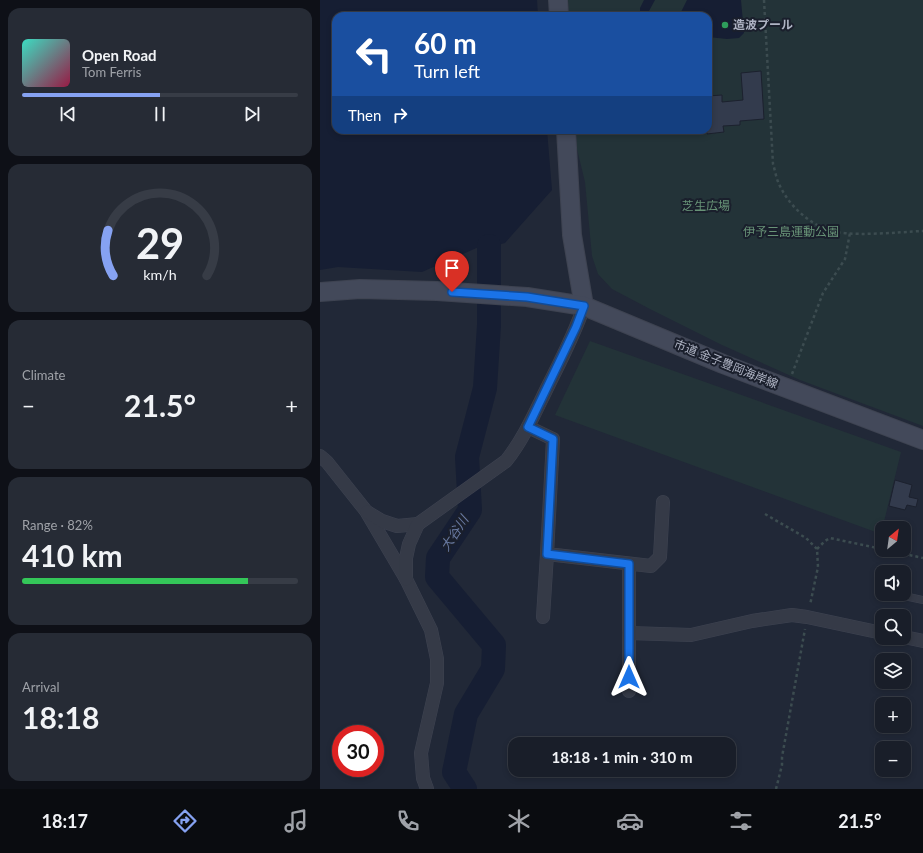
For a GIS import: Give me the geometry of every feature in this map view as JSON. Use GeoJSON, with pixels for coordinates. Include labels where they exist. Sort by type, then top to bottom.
{"type":"FeatureCollection","features":[{"type":"Feature","properties":{"kind":"street"},"geometry":{"type":"LineString","coordinates":[[558,0],[559,12]]}},
{"type":"Feature","properties":{"kind":"street"},"geometry":{"type":"LineString","coordinates":[[406,579],[406,558],[409,544],[418,524],[486,476],[506,460],[516,448],[528,427],[576,327],[584,306],[572,235],[566,134]]}},
{"type":"Feature","properties":{"kind":"street","name":"市道 金子豊岡海岸線"},"geometry":{"type":"LineString","coordinates":[[320,292],[360,289],[437,291],[527,297],[584,306],[723,364],[923,440]]}},
{"type":"Feature","properties":{"kind":"street"},"geometry":{"type":"LineString","coordinates":[[528,427],[553,439],[543,617]]}},
{"type":"Feature","properties":{"kind":"street"},"geometry":{"type":"LineString","coordinates":[[320,456],[327,462],[366,511],[406,579],[431,630],[438,659],[437,683],[422,753],[423,778],[426,789]]}},
{"type":"Feature","properties":{"kind":"street"},"geometry":{"type":"LineString","coordinates":[[547,554],[651,566],[660,557],[663,502]]}},
{"type":"Feature","properties":{"kind":"street"},"geometry":{"type":"LineString","coordinates":[[366,511],[397,526],[418,524]]}},
{"type":"Feature","properties":{"kind":"street"},"geometry":{"type":"LineString","coordinates":[[629,564],[629,691]]}},
{"type":"Feature","properties":{"kind":"street"},"geometry":{"type":"LineString","coordinates":[[628,633],[691,635],[752,621],[792,615],[875,632]]}},
{"type":"Feature","properties":{"kind":"street"},"geometry":{"type":"LineString","coordinates":[[911,638],[923,641]]}},
{"type":"Feature","properties":{"kind":"lane"},"geometry":{"type":"LineString","coordinates":[[911,597],[923,600]]}},
{"type":"Feature","properties":{"kind":"path"},"geometry":{"type":"LineString","coordinates":[[764,0],[773,164],[778,183],[787,200],[804,216],[826,229],[850,233],[923,231]]}},
{"type":"Feature","properties":{"kind":"path"},"geometry":{"type":"LineString","coordinates":[[787,388],[823,294],[845,259],[850,233]]}},
{"type":"Feature","properties":{"kind":"path"},"geometry":{"type":"LineString","coordinates":[[765,514],[806,538],[817,548],[818,567],[807,617],[782,757],[782,765],[776,789]]}},
{"type":"Feature","properties":{"kind":"path"},"geometry":{"type":"LineString","coordinates":[[817,548],[824,541],[830,538],[875,548]]}},
{"type":"Feature","properties":{"kind":"path"},"geometry":{"type":"LineString","coordinates":[[911,555],[923,558]]}},
{"type":"Feature","properties":{"kind":"green space","name":"伊予三島運動公園"},"geometry":{"type":"Polygon","coordinates":[[[568,0],[923,0],[923,426],[800,380],[722,345],[612,289],[598,274],[592,256],[585,182],[577,149],[576,134],[712,134],[712,12],[569,12],[568,0]]]}},
{"type":"Feature","properties":{"kind":"green space"},"geometry":{"type":"Polygon","coordinates":[[[590,341],[901,452],[884,521],[875,521],[875,532],[555,415],[590,341]]]}},
{"type":"Feature","properties":{"kind":"water"},"geometry":{"type":"Polygon","coordinates":[[[320,0],[537,0],[538,12],[332,12],[332,134],[547,134],[552,190],[505,243],[494,246],[481,246],[422,272],[338,267],[320,270],[320,0]]]}},
{"type":"Feature","properties":{"kind":"water"},"geometry":{"type":"Polygon","coordinates":[[[644,0],[655,0],[649,12],[640,12],[640,8],[644,0]]]}},
{"type":"Feature","properties":{"kind":"water","name":"造波プール"},"geometry":{"type":"Polygon","coordinates":[[[687,0],[741,0],[744,33],[739,38],[727,39],[712,37],[712,12],[681,12],[687,0]]]}},
{"type":"Feature","properties":{"kind":"building"},"geometry":{"type":"Polygon","coordinates":[[[761,71],[764,119],[740,121],[740,125],[723,126],[724,132],[712,133],[712,96],[722,95],[722,102],[743,100],[741,73],[761,71]]]}},
{"type":"Feature","properties":{"kind":"building"},"geometry":{"type":"Polygon","coordinates":[[[895,480],[912,485],[909,497],[918,499],[916,507],[907,505],[905,510],[889,506],[895,480]]]}},
{"type":"Feature","properties":{"kind":"waterway","name":"大谷川"},"geometry":{"type":"LineString","coordinates":[[465,789],[454,772],[466,714],[493,669],[494,645],[437,577],[438,558],[470,510],[467,457],[485,388],[489,325],[489,246]]}},
{"type":"Feature","properties":{"kind":"place","name":"造波プール"},"geometry":{"type":"Point","coordinates":[725,25]}},
{"type":"Feature","properties":{"kind":"route"},"geometry":{"type":"LineString","coordinates":[[452,292],[527,297],[584,306],[576,327],[528,427],[553,439],[547,554],[629,564],[629,677]]}},
{"type":"Feature","properties":{"kind":"park label","name":"芝生広場"},"geometry":{"type":"Point","coordinates":[706,206]}}]}
